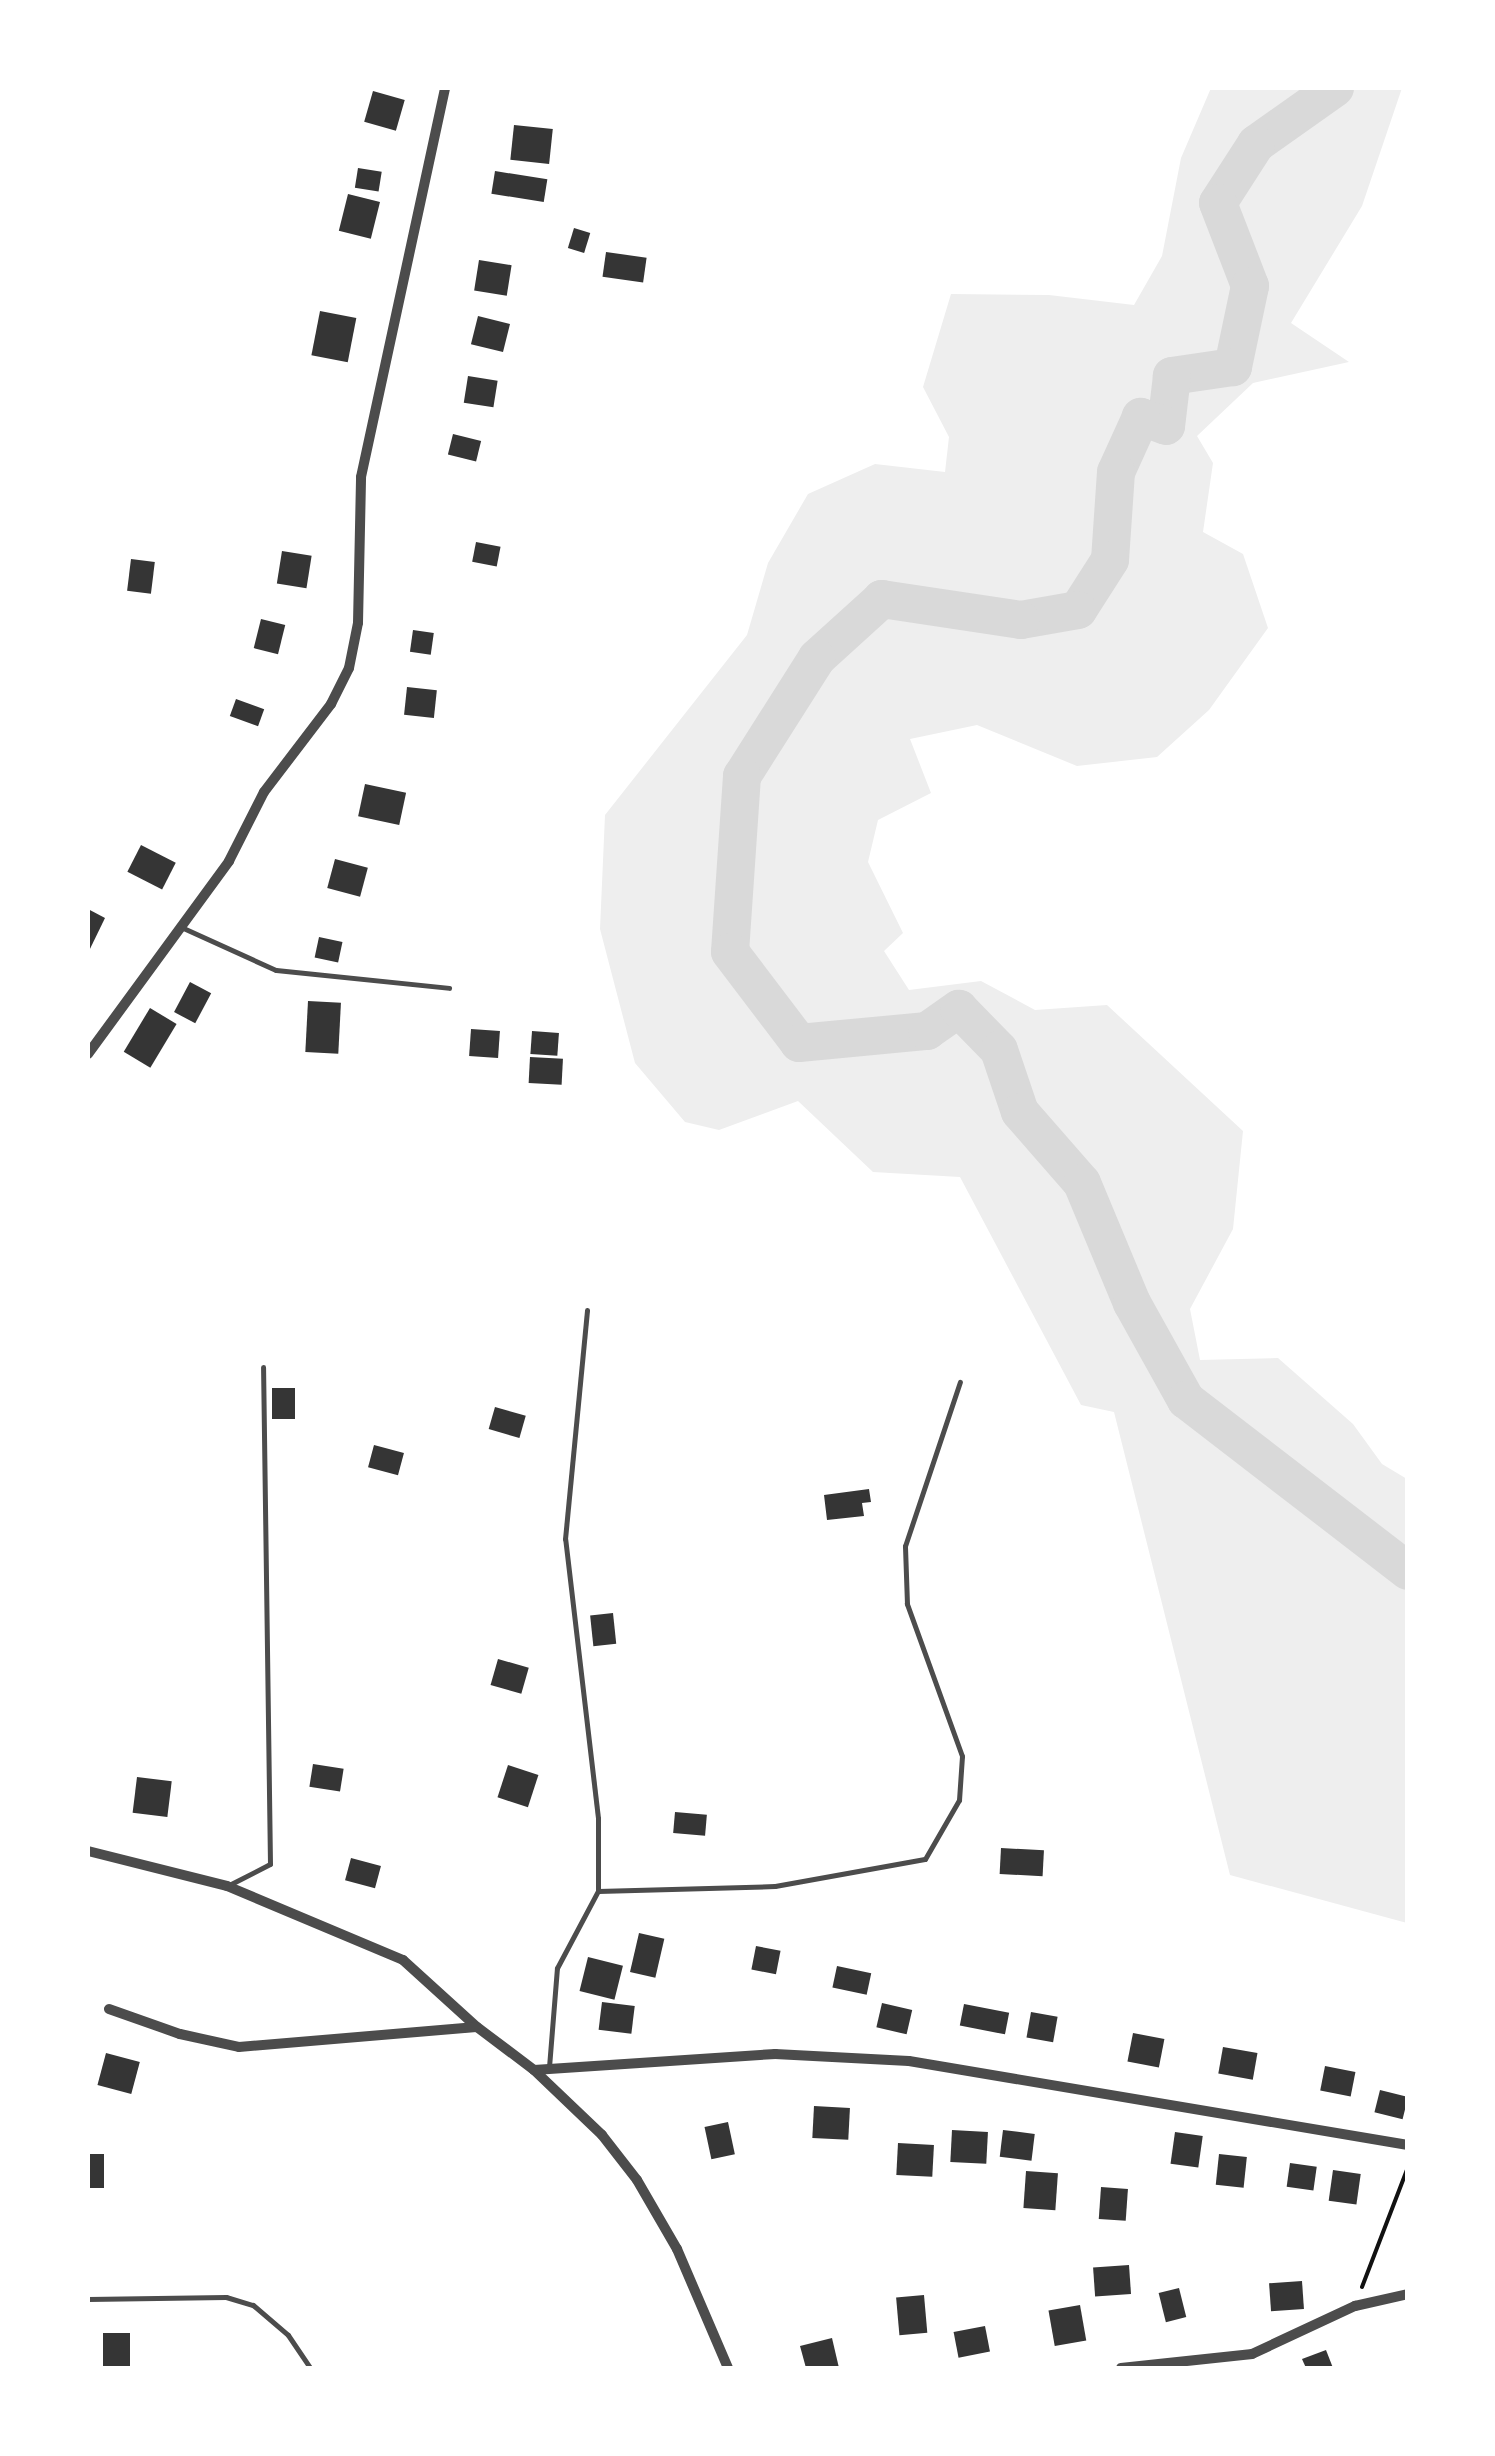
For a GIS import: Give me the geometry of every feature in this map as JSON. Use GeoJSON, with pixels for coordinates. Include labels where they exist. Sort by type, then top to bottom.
{"type":"FeatureCollection","features":[{"type":"Feature","properties":{"kind":"street"},"geometry":{"type":"LineString","coordinates":[[88,1054],[230,861],[264,792],[331,704],[350,668],[358,623],[362,477],[445,88]]}},
{"type":"Feature","properties":{"kind":"street"},"geometry":{"type":"LineString","coordinates":[[88,1852],[227,1886],[403,1960],[477,2027],[534,2070],[602,2135],[637,2180],[677,2248],[728,2368]]}},
{"type":"Feature","properties":{"kind":"street"},"geometry":{"type":"LineString","coordinates":[[109,2009],[180,2034],[239,2047],[477,2027]]}},
{"type":"Feature","properties":{"kind":"street"},"geometry":{"type":"LineString","coordinates":[[534,2070],[775,2054],[910,2061],[1408,2145]]}},
{"type":"Feature","properties":{"kind":"street"},"geometry":{"type":"LineString","coordinates":[[1121,2368],[1252,2354],[1355,2306],[1408,2294]]}},
{"type":"Feature","properties":{"kind":"lane"},"geometry":{"type":"LineString","coordinates":[[181,927],[276,970],[449,988]]}},
{"type":"Feature","properties":{"kind":"lane"},"geometry":{"type":"LineString","coordinates":[[549,2070],[557,1968],[598,1891],[598,1818],[565,1538],[587,1310]]}},
{"type":"Feature","properties":{"kind":"lane"},"geometry":{"type":"LineString","coordinates":[[227,1886],[270,1864],[263,1367]]}},
{"type":"Feature","properties":{"kind":"lane"},"geometry":{"type":"LineString","coordinates":[[598,1891],[775,1886],[924,1859],[958,1800],[962,1756],[907,1604],[905,1546],[960,1382]]}},
{"type":"Feature","properties":{"kind":"lane"},"geometry":{"type":"LineString","coordinates":[[88,2299],[226,2297],[253,2305],[288,2335],[310,2368]]}},
{"type":"Feature","properties":{"kind":"path"},"geometry":{"type":"LineString","coordinates":[[1355,2306],[1408,2167]]}},
{"type":"Feature","properties":{"kind":"shaded area"},"geometry":{"type":"Polygon","coordinates":[[[1211,88],[1402,88],[1362,206],[1291,323],[1349,362],[1253,383],[1197,436],[1213,463],[1203,532],[1243,554],[1268,628],[1209,710],[1157,757],[1077,766],[977,725],[910,739],[931,793],[878,820],[868,862],[903,933],[884,951],[909,990],[981,981],[1035,1010],[1107,1005],[1243,1131],[1233,1229],[1190,1309],[1200,1360],[1278,1358],[1353,1424],[1382,1464],[1407,1479],[1407,1923],[1230,1875],[1114,1412],[1081,1405],[960,1177],[873,1172],[798,1101],[719,1130],[685,1122],[635,1063],[600,929],[605,815],[747,635],[768,563],[808,494],[875,464],[945,472],[949,437],[923,387],[951,294],[1049,295],[1134,305],[1162,256],[1181,158],[1211,88]]]}},
{"type":"Feature","properties":{"kind":"building"},"geometry":{"type":"Polygon","coordinates":[[[373,91],[405,100],[396,131],[364,122],[373,91]]]}},
{"type":"Feature","properties":{"kind":"building"},"geometry":{"type":"Polygon","coordinates":[[[514,125],[553,129],[549,164],[510,160],[514,125]]]}},
{"type":"Feature","properties":{"kind":"building"},"geometry":{"type":"Polygon","coordinates":[[[358,168],[382,172],[379,192],[355,188],[358,168]]]}},
{"type":"Feature","properties":{"kind":"building"},"geometry":{"type":"Polygon","coordinates":[[[495,171],[547,179],[544,202],[491,194],[495,171]]]}},
{"type":"Feature","properties":{"kind":"building"},"geometry":{"type":"Polygon","coordinates":[[[348,194],[380,202],[371,239],[339,231],[348,194]]]}},
{"type":"Feature","properties":{"kind":"building"},"geometry":{"type":"Polygon","coordinates":[[[574,228],[590,233],[584,253],[568,248],[574,228]]]}},
{"type":"Feature","properties":{"kind":"building"},"geometry":{"type":"Polygon","coordinates":[[[606,252],[647,258],[643,282],[603,277],[606,252]]]}},
{"type":"Feature","properties":{"kind":"building"},"geometry":{"type":"Polygon","coordinates":[[[479,260],[512,265],[507,296],[474,291],[479,260]]]}},
{"type":"Feature","properties":{"kind":"building"},"geometry":{"type":"Polygon","coordinates":[[[320,311],[356,318],[348,362],[311,355],[320,311]]]}},
{"type":"Feature","properties":{"kind":"building"},"geometry":{"type":"Polygon","coordinates":[[[478,316],[510,324],[503,352],[471,344],[478,316]]]}},
{"type":"Feature","properties":{"kind":"building"},"geometry":{"type":"Polygon","coordinates":[[[468,376],[498,381],[493,407],[464,403],[468,376]]]}},
{"type":"Feature","properties":{"kind":"building"},"geometry":{"type":"Polygon","coordinates":[[[453,434],[481,441],[476,461],[448,454],[453,434]]]}},
{"type":"Feature","properties":{"kind":"building"},"geometry":{"type":"Polygon","coordinates":[[[476,542],[501,547],[497,566],[472,562],[476,542]]]}},
{"type":"Feature","properties":{"kind":"building"},"geometry":{"type":"Polygon","coordinates":[[[282,551],[312,556],[306,588],[277,584],[282,551]]]}},
{"type":"Feature","properties":{"kind":"building"},"geometry":{"type":"Polygon","coordinates":[[[131,559],[155,562],[151,594],[127,591],[131,559]]]}},
{"type":"Feature","properties":{"kind":"building"},"geometry":{"type":"Polygon","coordinates":[[[261,619],[285,625],[278,654],[254,648],[261,619]]]}},
{"type":"Feature","properties":{"kind":"building"},"geometry":{"type":"Polygon","coordinates":[[[413,630],[434,633],[431,655],[410,652],[413,630]]]}},
{"type":"Feature","properties":{"kind":"building"},"geometry":{"type":"Polygon","coordinates":[[[407,687],[437,690],[434,718],[404,715],[407,687]]]}},
{"type":"Feature","properties":{"kind":"building"},"geometry":{"type":"Polygon","coordinates":[[[236,699],[264,709],[258,726],[230,716],[236,699]]]}},
{"type":"Feature","properties":{"kind":"building"},"geometry":{"type":"Polygon","coordinates":[[[365,784],[406,793],[399,825],[358,816],[365,784]]]}},
{"type":"Feature","properties":{"kind":"building"},"geometry":{"type":"Polygon","coordinates":[[[141,845],[176,863],[162,889],[127,872],[141,845]]]}},
{"type":"Feature","properties":{"kind":"building"},"geometry":{"type":"Polygon","coordinates":[[[335,859],[368,868],[360,897],[327,888],[335,859]]]}},
{"type":"Feature","properties":{"kind":"building"},"geometry":{"type":"Polygon","coordinates":[[[88,909],[105,918],[88,953],[88,909]]]}},
{"type":"Feature","properties":{"kind":"building"},"geometry":{"type":"Polygon","coordinates":[[[319,937],[342,942],[338,963],[315,958],[319,937]]]}},
{"type":"Feature","properties":{"kind":"building"},"geometry":{"type":"Polygon","coordinates":[[[190,982],[211,993],[195,1023],[174,1012],[190,982]]]}},
{"type":"Feature","properties":{"kind":"building"},"geometry":{"type":"Polygon","coordinates":[[[308,1001],[341,1003],[338,1054],[305,1052],[308,1001]]]}},
{"type":"Feature","properties":{"kind":"building"},"geometry":{"type":"Polygon","coordinates":[[[150,1008],[177,1024],[150,1068],[124,1052],[150,1008]]]}},
{"type":"Feature","properties":{"kind":"building"},"geometry":{"type":"Polygon","coordinates":[[[471,1029],[500,1031],[498,1058],[469,1056],[471,1029]]]}},
{"type":"Feature","properties":{"kind":"building"},"geometry":{"type":"Polygon","coordinates":[[[532,1031],[559,1033],[557,1056],[530,1054],[532,1031]]]}},
{"type":"Feature","properties":{"kind":"building"},"geometry":{"type":"Polygon","coordinates":[[[530,1057],[563,1059],[562,1085],[529,1083],[530,1057]]]}},
{"type":"Feature","properties":{"kind":"building"},"geometry":{"type":"Polygon","coordinates":[[[272,1388],[295,1388],[295,1419],[272,1419],[272,1388]]]}},
{"type":"Feature","properties":{"kind":"building"},"geometry":{"type":"Polygon","coordinates":[[[495,1407],[526,1416],[519,1438],[489,1429],[495,1407]]]}},
{"type":"Feature","properties":{"kind":"building"},"geometry":{"type":"Polygon","coordinates":[[[374,1445],[404,1453],[398,1475],[368,1467],[374,1445]]]}},
{"type":"Feature","properties":{"kind":"building"},"geometry":{"type":"Polygon","coordinates":[[[869,1489],[871,1502],[862,1503],[864,1516],[827,1520],[824,1495],[869,1489]]]}},
{"type":"Feature","properties":{"kind":"building"},"geometry":{"type":"Polygon","coordinates":[[[613,1613],[616,1644],[593,1646],[590,1615],[613,1613]]]}},
{"type":"Feature","properties":{"kind":"building"},"geometry":{"type":"Polygon","coordinates":[[[498,1659],[529,1668],[521,1694],[491,1685],[498,1659]]]}},
{"type":"Feature","properties":{"kind":"building"},"geometry":{"type":"Polygon","coordinates":[[[313,1764],[344,1769],[340,1792],[309,1787],[313,1764]]]}},
{"type":"Feature","properties":{"kind":"building"},"geometry":{"type":"Polygon","coordinates":[[[508,1765],[538,1775],[528,1807],[497,1797],[508,1765]]]}},
{"type":"Feature","properties":{"kind":"building"},"geometry":{"type":"Polygon","coordinates":[[[137,1777],[172,1781],[167,1817],[133,1813],[137,1777]]]}},
{"type":"Feature","properties":{"kind":"building"},"geometry":{"type":"Polygon","coordinates":[[[675,1812],[707,1815],[705,1836],[673,1833],[675,1812]]]}},
{"type":"Feature","properties":{"kind":"building"},"geometry":{"type":"Polygon","coordinates":[[[1001,1848],[1044,1850],[1043,1876],[1000,1874],[1001,1848]]]}},
{"type":"Feature","properties":{"kind":"building"},"geometry":{"type":"Polygon","coordinates":[[[351,1858],[381,1866],[375,1888],[345,1880],[351,1858]]]}},
{"type":"Feature","properties":{"kind":"building"},"geometry":{"type":"Polygon","coordinates":[[[639,1933],[664,1939],[655,1978],[630,1972],[639,1933]]]}},
{"type":"Feature","properties":{"kind":"building"},"geometry":{"type":"Polygon","coordinates":[[[756,1946],[781,1951],[776,1974],[751,1970],[756,1946]]]}},
{"type":"Feature","properties":{"kind":"building"},"geometry":{"type":"Polygon","coordinates":[[[588,1957],[623,1966],[614,2000],[580,1991],[588,1957]]]}},
{"type":"Feature","properties":{"kind":"building"},"geometry":{"type":"Polygon","coordinates":[[[837,1966],[871,1973],[867,1995],[832,1988],[837,1966]]]}},
{"type":"Feature","properties":{"kind":"building"},"geometry":{"type":"Polygon","coordinates":[[[602,2002],[635,2006],[631,2034],[599,2030],[602,2002]]]}},
{"type":"Feature","properties":{"kind":"building"},"geometry":{"type":"Polygon","coordinates":[[[882,2003],[912,2010],[907,2034],[876,2027],[882,2003]]]}},
{"type":"Feature","properties":{"kind":"building"},"geometry":{"type":"Polygon","coordinates":[[[964,2004],[1009,2013],[1005,2034],[960,2026],[964,2004]]]}},
{"type":"Feature","properties":{"kind":"building"},"geometry":{"type":"Polygon","coordinates":[[[1031,2012],[1058,2017],[1053,2042],[1026,2038],[1031,2012]]]}},
{"type":"Feature","properties":{"kind":"building"},"geometry":{"type":"Polygon","coordinates":[[[1133,2033],[1164,2039],[1159,2068],[1127,2061],[1133,2033]]]}},
{"type":"Feature","properties":{"kind":"building"},"geometry":{"type":"Polygon","coordinates":[[[1223,2047],[1257,2053],[1253,2080],[1218,2074],[1223,2047]]]}},
{"type":"Feature","properties":{"kind":"building"},"geometry":{"type":"Polygon","coordinates":[[[106,2053],[140,2062],[131,2094],[97,2085],[106,2053]]]}},
{"type":"Feature","properties":{"kind":"building"},"geometry":{"type":"Polygon","coordinates":[[[1325,2066],[1355,2072],[1351,2096],[1320,2091],[1325,2066]]]}},
{"type":"Feature","properties":{"kind":"building"},"geometry":{"type":"Polygon","coordinates":[[[1380,2090],[1408,2097],[1403,2119],[1374,2112],[1380,2090]]]}},
{"type":"Feature","properties":{"kind":"building"},"geometry":{"type":"Polygon","coordinates":[[[814,2106],[850,2108],[848,2140],[812,2138],[814,2106]]]}},
{"type":"Feature","properties":{"kind":"building"},"geometry":{"type":"Polygon","coordinates":[[[728,2122],[735,2154],[711,2159],[705,2127],[728,2122]]]}},
{"type":"Feature","properties":{"kind":"building"},"geometry":{"type":"Polygon","coordinates":[[[952,2130],[988,2132],[986,2164],[950,2162],[952,2130]]]}},
{"type":"Feature","properties":{"kind":"building"},"geometry":{"type":"Polygon","coordinates":[[[1003,2130],[1035,2134],[1031,2161],[1000,2157],[1003,2130]]]}},
{"type":"Feature","properties":{"kind":"building"},"geometry":{"type":"Polygon","coordinates":[[[1175,2132],[1203,2136],[1198,2168],[1171,2164],[1175,2132]]]}},
{"type":"Feature","properties":{"kind":"building"},"geometry":{"type":"Polygon","coordinates":[[[898,2143],[934,2145],[932,2177],[896,2175],[898,2143]]]}},
{"type":"Feature","properties":{"kind":"building"},"geometry":{"type":"Polygon","coordinates":[[[88,2154],[104,2154],[104,2188],[88,2188],[88,2154]]]}},
{"type":"Feature","properties":{"kind":"building"},"geometry":{"type":"Polygon","coordinates":[[[1219,2154],[1247,2157],[1244,2188],[1216,2185],[1219,2154]]]}},
{"type":"Feature","properties":{"kind":"building"},"geometry":{"type":"Polygon","coordinates":[[[1290,2163],[1317,2167],[1313,2191],[1287,2187],[1290,2163]]]}},
{"type":"Feature","properties":{"kind":"building"},"geometry":{"type":"Polygon","coordinates":[[[1333,2170],[1361,2174],[1356,2205],[1329,2201],[1333,2170]]]}},
{"type":"Feature","properties":{"kind":"building"},"geometry":{"type":"Polygon","coordinates":[[[1026,2171],[1058,2173],[1055,2210],[1023,2208],[1026,2171]]]}},
{"type":"Feature","properties":{"kind":"building"},"geometry":{"type":"Polygon","coordinates":[[[1101,2187],[1128,2189],[1126,2221],[1099,2219],[1101,2187]]]}},
{"type":"Feature","properties":{"kind":"building"},"geometry":{"type":"Polygon","coordinates":[[[1129,2265],[1131,2294],[1095,2296],[1093,2268],[1129,2265]]]}},
{"type":"Feature","properties":{"kind":"building"},"geometry":{"type":"Polygon","coordinates":[[[1302,2281],[1304,2309],[1271,2311],[1269,2283],[1302,2281]]]}},
{"type":"Feature","properties":{"kind":"building"},"geometry":{"type":"Polygon","coordinates":[[[1179,2288],[1186,2317],[1166,2322],[1159,2293],[1179,2288]]]}},
{"type":"Feature","properties":{"kind":"building"},"geometry":{"type":"Polygon","coordinates":[[[924,2295],[927,2333],[899,2335],[896,2297],[924,2295]]]}},
{"type":"Feature","properties":{"kind":"building"},"geometry":{"type":"Polygon","coordinates":[[[1080,2305],[1086,2340],[1055,2346],[1048,2311],[1080,2305]]]}},
{"type":"Feature","properties":{"kind":"building"},"geometry":{"type":"Polygon","coordinates":[[[985,2326],[990,2352],[959,2358],[954,2332],[985,2326]]]}},
{"type":"Feature","properties":{"kind":"building"},"geometry":{"type":"Polygon","coordinates":[[[103,2333],[130,2333],[130,2367],[103,2367],[103,2333]]]}},
{"type":"Feature","properties":{"kind":"building"},"geometry":{"type":"Polygon","coordinates":[[[832,2338],[839,2368],[806,2368],[800,2346],[832,2338]]]}},
{"type":"Feature","properties":{"kind":"building"},"geometry":{"type":"Polygon","coordinates":[[[1326,2350],[1333,2368],[1306,2368],[1302,2359],[1326,2350]]]}},
{"type":"Feature","properties":{"kind":"waterway"},"geometry":{"type":"LineString","coordinates":[[1335,88],[1256,144],[1218,203],[1250,286],[1233,367],[1172,376],[1166,426],[1141,417],[1116,472],[1110,560],[1078,610],[1021,620],[882,599],[817,658],[742,776],[730,952],[799,1043],[927,1031],[959,1009],[999,1050],[1020,1112],[1082,1183],[1132,1303],[1186,1400],[1408,1571]]}}]}
